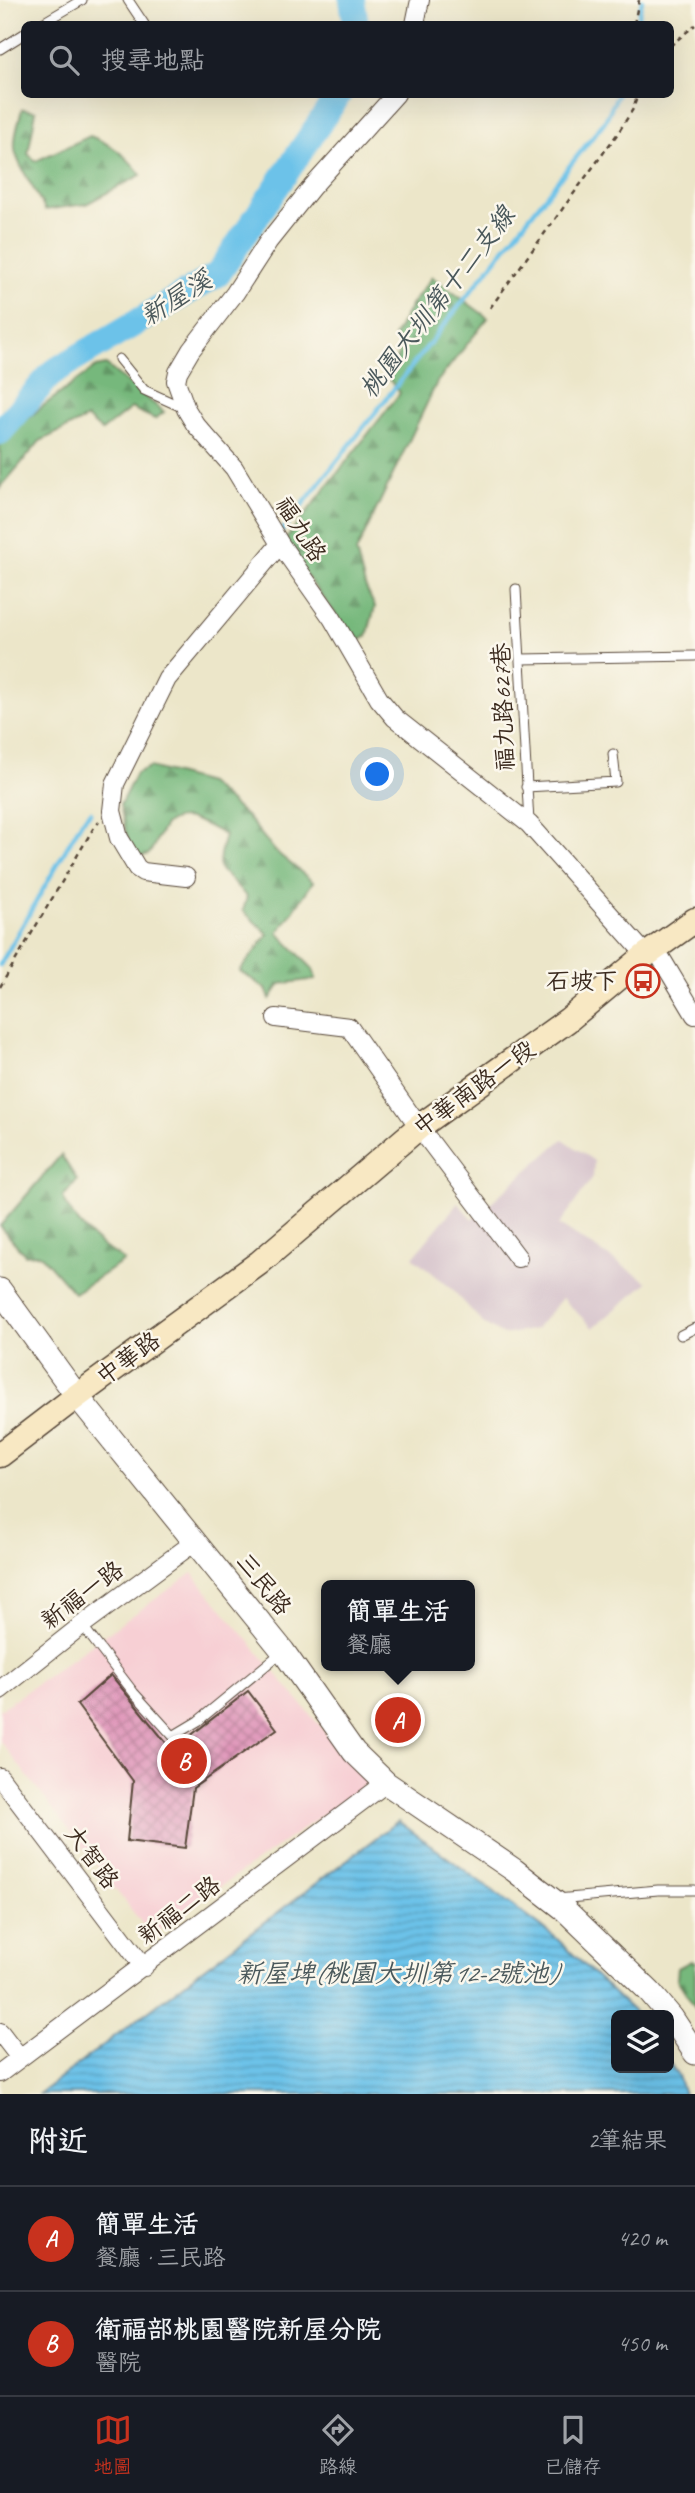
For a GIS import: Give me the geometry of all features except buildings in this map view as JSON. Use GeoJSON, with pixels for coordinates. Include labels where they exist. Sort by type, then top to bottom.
{"type":"FeatureCollection","features":[{"type":"Feature","properties":{"kind":"main road","name":"中華南路一段"},"geometry":{"type":"LineString","coordinates":[[259,1263],[419,1127],[568,1020],[695,920]]}},
{"type":"Feature","properties":{"kind":"main road","name":"中華路"},"geometry":{"type":"LineString","coordinates":[[0,1455],[76,1396],[259,1263]]}},
{"type":"Feature","properties":{"kind":"street"},"geometry":{"type":"LineString","coordinates":[[416,21],[420,0]]}},
{"type":"Feature","properties":{"kind":"street","name":"福九路"},"geometry":{"type":"LineString","coordinates":[[392,98],[312,187],[268,242],[235,293],[191,350],[178,372],[176,382],[195,424],[234,468],[280,544],[332,618],[379,699],[395,718],[529,824],[651,952],[695,1015]]}},
{"type":"Feature","properties":{"kind":"street"},"geometry":{"type":"LineString","coordinates":[[186,877],[144,872],[137,867],[119,838],[112,810],[115,784],[167,679],[280,544]]}},
{"type":"Feature","properties":{"kind":"street"},"geometry":{"type":"LineString","coordinates":[[275,1018],[349,1027],[419,1127],[518,1258]]}},
{"type":"Feature","properties":{"kind":"street","name":"三民路"},"geometry":{"type":"LineString","coordinates":[[0,1290],[76,1396],[283,1651],[354,1752],[386,1783],[514,1870],[551,1899],[650,1992],[672,2018],[695,2053]]}},
{"type":"Feature","properties":{"kind":"street","name":"新福一路"},"geometry":{"type":"LineString","coordinates":[[0,1690],[82,1625],[196,1541]]}},
{"type":"Feature","properties":{"kind":"street","name":"大智路"},"geometry":{"type":"LineString","coordinates":[[0,1777],[144,1967]]}},
{"type":"Feature","properties":{"kind":"street","name":"新福二路"},"geometry":{"type":"LineString","coordinates":[[0,2073],[386,1783]]}},
{"type":"Feature","properties":{"kind":"street"},"geometry":{"type":"LineString","coordinates":[[0,2032],[20,2058]]}},
{"type":"Feature","properties":{"kind":"lane"},"geometry":{"type":"LineString","coordinates":[[46,21],[82,0]]}},
{"type":"Feature","properties":{"kind":"lane"},"geometry":{"type":"LineString","coordinates":[[128,0],[142,21]]}},
{"type":"Feature","properties":{"kind":"lane"},"geometry":{"type":"LineString","coordinates":[[0,49],[21,36]]}},
{"type":"Feature","properties":{"kind":"lane"},"geometry":{"type":"LineString","coordinates":[[119,359],[144,390],[186,409]]}},
{"type":"Feature","properties":{"kind":"lane","name":"福九路627巷"},"geometry":{"type":"LineString","coordinates":[[516,589],[529,824]]}},
{"type":"Feature","properties":{"kind":"lane"},"geometry":{"type":"LineString","coordinates":[[521,659],[695,656]]}},
{"type":"Feature","properties":{"kind":"lane"},"geometry":{"type":"LineString","coordinates":[[526,787],[616,782],[613,754]]}},
{"type":"Feature","properties":{"kind":"lane"},"geometry":{"type":"LineString","coordinates":[[681,1335],[695,1328]]}},
{"type":"Feature","properties":{"kind":"lane"},"geometry":{"type":"LineString","coordinates":[[82,1625],[135,1693],[173,1736],[198,1721],[283,1651]]}},
{"type":"Feature","properties":{"kind":"lane"},"geometry":{"type":"LineString","coordinates":[[551,1899],[657,1890],[695,1890]]}},
{"type":"Feature","properties":{"kind":"path"},"geometry":{"type":"LineString","coordinates":[[635,21],[639,0]]}},
{"type":"Feature","properties":{"kind":"path"},"geometry":{"type":"LineString","coordinates":[[674,43],[695,26]]}},
{"type":"Feature","properties":{"kind":"path"},"geometry":{"type":"LineString","coordinates":[[490,308],[618,133],[637,98]]}},
{"type":"Feature","properties":{"kind":"path"},"geometry":{"type":"LineString","coordinates":[[0,987],[93,829],[112,810]]}},
{"type":"Feature","properties":{"kind":"shaded area"},"geometry":{"type":"Polygon","coordinates":[[[563,1139],[594,1161],[593,1177],[559,1225],[648,1282],[593,1328],[562,1298],[536,1329],[503,1335],[483,1323],[452,1289],[413,1257],[458,1203],[472,1219],[563,1139]]]}},
{"type":"Feature","properties":{"kind":"shaded area"},"geometry":{"type":"Polygon","coordinates":[[[192,1573],[330,1738],[371,1781],[151,1935],[0,1741],[0,1710],[192,1573]]]}},
{"type":"Feature","properties":{"kind":"green space"},"geometry":{"type":"Polygon","coordinates":[[[22,109],[36,111],[28,154],[36,161],[90,136],[119,152],[141,175],[86,204],[45,210],[16,154],[15,137],[22,109]]]}},
{"type":"Feature","properties":{"kind":"green space"},"geometry":{"type":"Polygon","coordinates":[[[432,277],[488,318],[437,382],[356,552],[365,586],[375,607],[367,636],[357,642],[282,544],[400,393],[388,378],[403,343],[394,337],[411,305],[432,277]]]}},
{"type":"Feature","properties":{"kind":"green space"},"geometry":{"type":"Polygon","coordinates":[[[106,365],[164,412],[155,419],[131,408],[102,431],[87,418],[40,441],[0,488],[0,442],[96,367],[106,365]]]}},
{"type":"Feature","properties":{"kind":"green space"},"geometry":{"type":"Polygon","coordinates":[[[150,767],[208,783],[246,816],[275,851],[313,882],[278,933],[313,969],[316,979],[280,984],[270,999],[266,989],[240,971],[268,934],[243,911],[247,897],[219,868],[225,835],[204,824],[180,818],[166,824],[149,854],[139,857],[129,845],[120,805],[136,773],[150,767]]]}},
{"type":"Feature","properties":{"kind":"green space"},"geometry":{"type":"Polygon","coordinates":[[[61,1155],[77,1180],[63,1197],[70,1210],[95,1240],[124,1261],[74,1293],[40,1254],[25,1255],[0,1226],[61,1155]]]}},
{"type":"Feature","properties":{"kind":"green space"},"geometry":{"type":"Polygon","coordinates":[[[691,1961],[695,1962],[695,2007],[677,1979],[678,1968],[691,1961]]]}},
{"type":"Feature","properties":{"kind":"water","name":"新屋埤(桃園大圳第12-2號池)"},"geometry":{"type":"Polygon","coordinates":[[[398,1821],[555,1937],[632,2010],[611,2010],[611,2073],[674,2073],[674,2070],[684,2094],[39,2094],[398,1821]]]}},
{"type":"Feature","properties":{"kind":"waterway","name":"新屋溪"},"geometry":{"type":"LineString","coordinates":[[352,0],[356,21]]}},
{"type":"Feature","properties":{"kind":"waterway","name":"桃園大圳第十二支線"},"geometry":{"type":"LineString","coordinates":[[638,21],[642,0]]}},
{"type":"Feature","properties":{"kind":"waterway","name":"新屋溪"},"geometry":{"type":"LineString","coordinates":[[0,432],[53,372],[218,274],[336,98]]}},
{"type":"Feature","properties":{"kind":"waterway","name":"桃園大圳第十二支線"},"geometry":{"type":"LineString","coordinates":[[282,531],[605,121],[616,98]]}},
{"type":"Feature","properties":{"kind":"waterway","name":"桃園大圳第十二支線"},"geometry":{"type":"LineString","coordinates":[[0,965],[82,821],[91,812]]}},
{"type":"Feature","properties":{"kind":"place","name":"石坡下"},"geometry":{"type":"Point","coordinates":[643,981]}},
{"type":"Feature","properties":{"kind":"place","name":"簡單生活"},"geometry":{"type":"Point","coordinates":[398,1720]}},
{"type":"Feature","properties":{"kind":"place","name":"衛福部桃園醫院新屋分院"},"geometry":{"type":"Point","coordinates":[184,1761]}}]}
